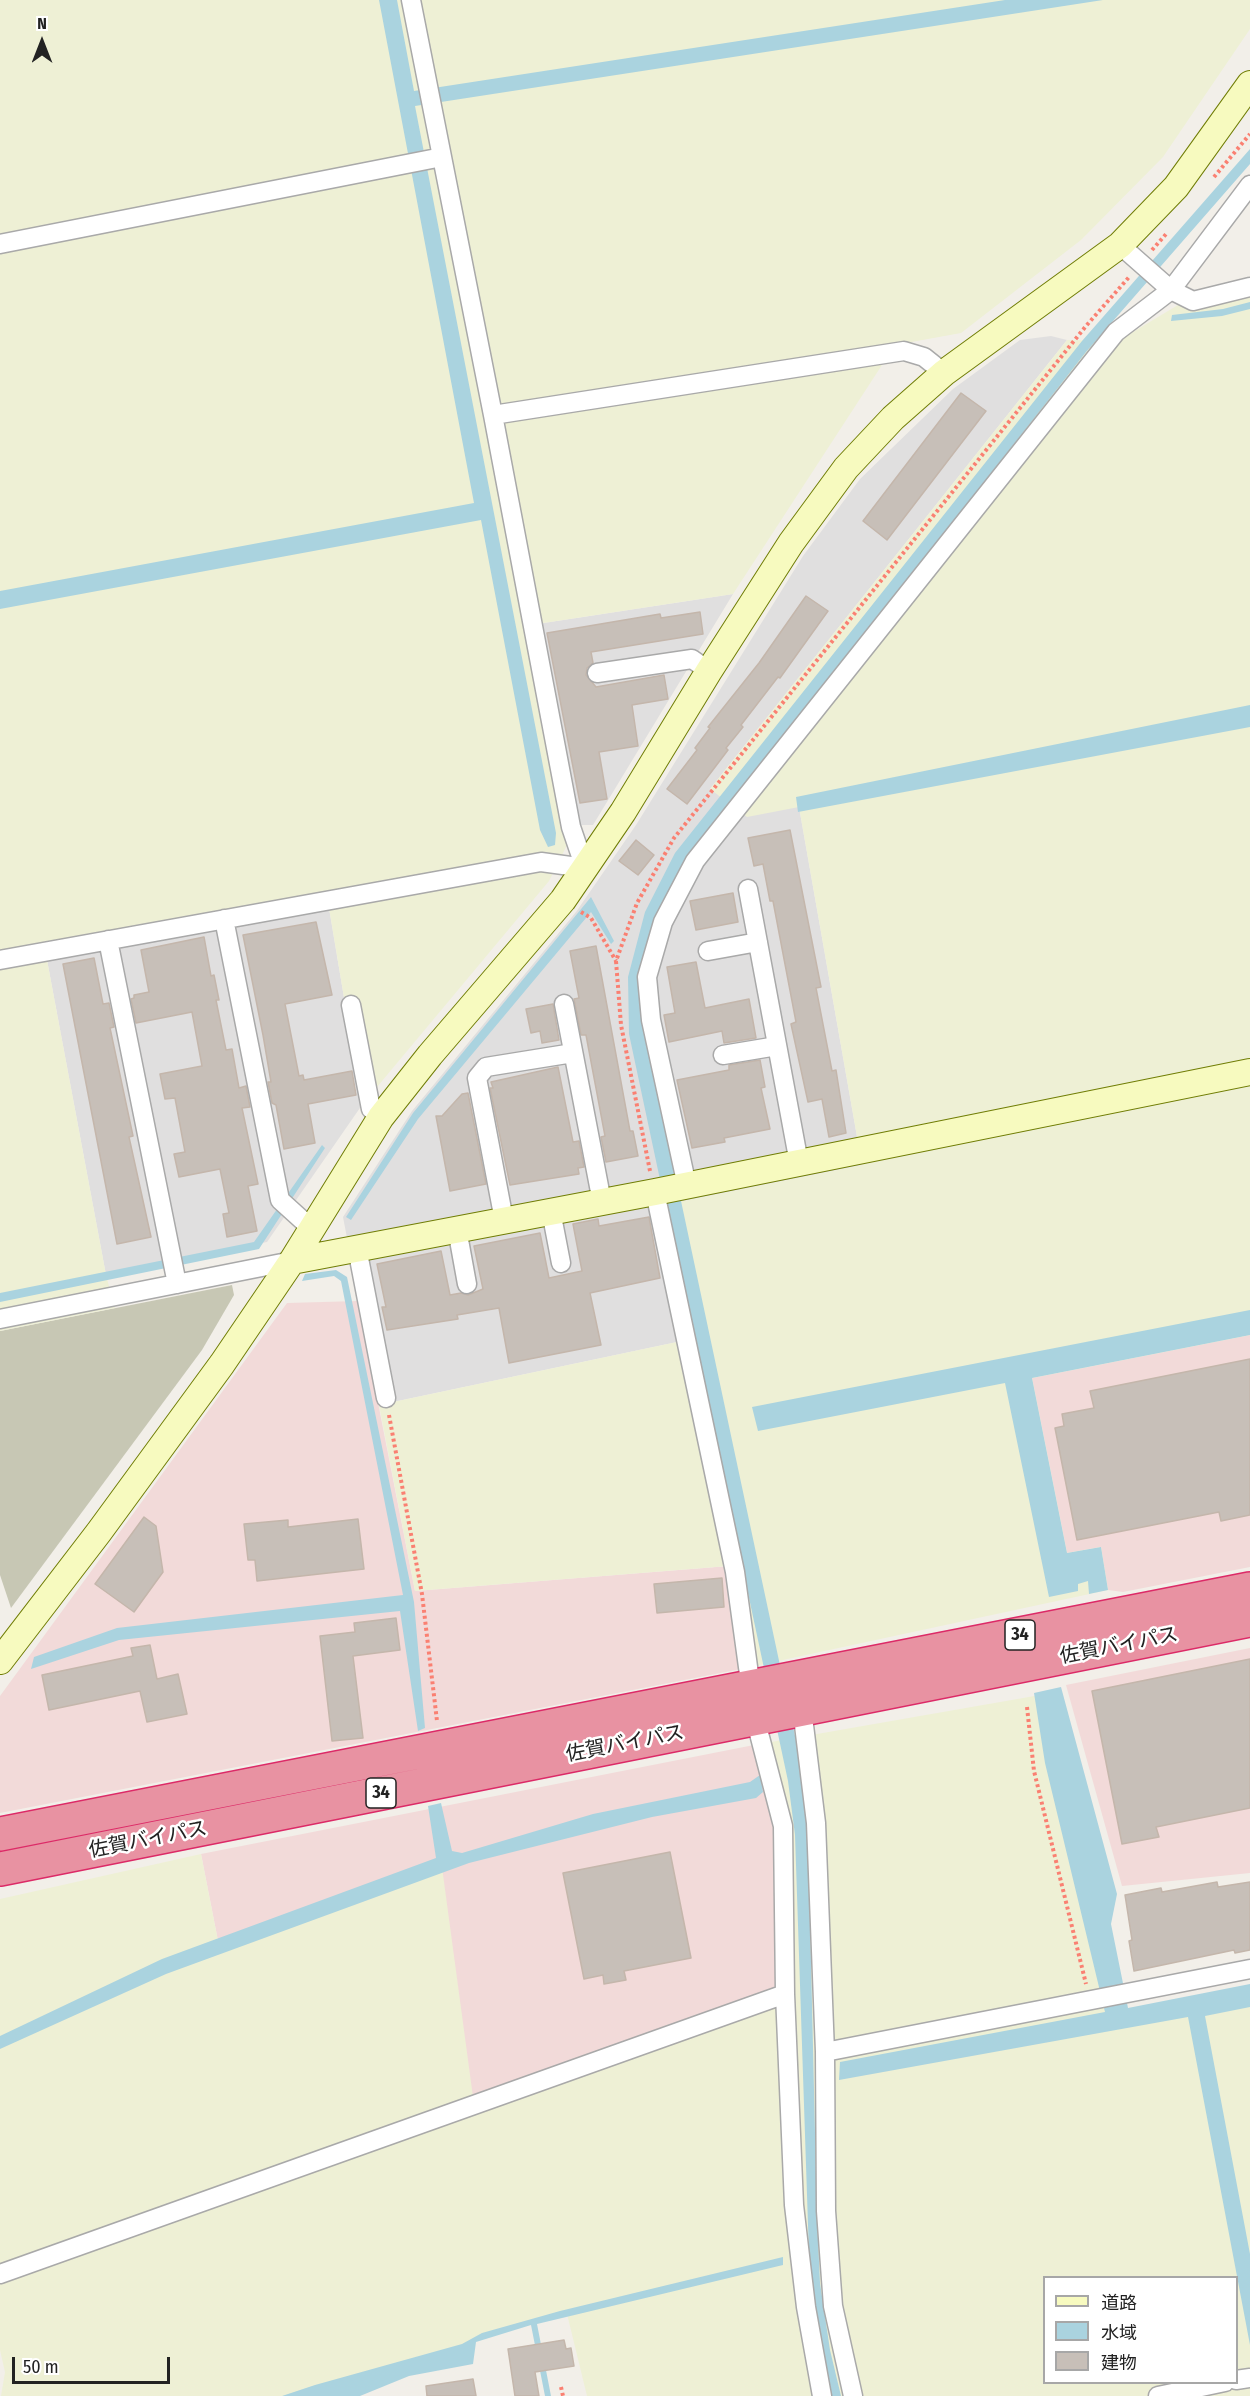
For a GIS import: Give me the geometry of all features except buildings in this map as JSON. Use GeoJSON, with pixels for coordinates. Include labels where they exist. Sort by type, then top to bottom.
{"type":"FeatureCollection","features":[{"type":"Feature","properties":{"kind":"highway","name":"佐賀バイパス"},"geometry":{"type":"LineString","coordinates":[[796,1700],[1250,1589]]}},
{"type":"Feature","properties":{"kind":"highway","name":"佐賀バイパス"},"geometry":{"type":"LineString","coordinates":[[0,1834],[441,1749],[756,1702],[796,1700],[1250,1620]]}},
{"type":"Feature","properties":{"kind":"highway","name":"佐賀バイパス"},"geometry":{"type":"LineString","coordinates":[[0,1869],[756,1702]]}},
{"type":"Feature","properties":{"kind":"street"},"geometry":{"type":"LineString","coordinates":[[411,0],[571,827],[585,868]]}},
{"type":"Feature","properties":{"kind":"street"},"geometry":{"type":"LineString","coordinates":[[0,1661],[99,1532],[216,1373],[292,1261],[303,1221],[381,1117],[562,900],[585,868],[623,812],[791,543],[846,468],[893,418],[944,373],[1120,245],[1176,187],[1250,84]]}},
{"type":"Feature","properties":{"kind":"street"},"geometry":{"type":"LineString","coordinates":[[0,244],[442,157]]}},
{"type":"Feature","properties":{"kind":"street"},"geometry":{"type":"LineString","coordinates":[[687,1186],[651,1020],[647,976],[663,922],[695,861],[1116,332],[1165,285],[1250,185]]}},
{"type":"Feature","properties":{"kind":"street"},"geometry":{"type":"LineString","coordinates":[[1120,245],[1165,285],[1193,301],[1250,287]]}},
{"type":"Feature","properties":{"kind":"street"},"geometry":{"type":"LineString","coordinates":[[493,415],[904,351],[924,357],[944,373]]}},
{"type":"Feature","properties":{"kind":"street"},"geometry":{"type":"LineString","coordinates":[[597,673],[693,659],[709,671]]}},
{"type":"Feature","properties":{"kind":"street"},"geometry":{"type":"LineString","coordinates":[[0,960],[541,862],[585,868]]}},
{"type":"Feature","properties":{"kind":"street"},"geometry":{"type":"LineString","coordinates":[[748,889],[799,1163]]}},
{"type":"Feature","properties":{"kind":"street"},"geometry":{"type":"LineString","coordinates":[[224,919],[280,1200],[303,1221]]}},
{"type":"Feature","properties":{"kind":"street"},"geometry":{"type":"LineString","coordinates":[[108,940],[177,1284]]}},
{"type":"Feature","properties":{"kind":"street"},"geometry":{"type":"LineString","coordinates":[[708,951],[758,942]]}},
{"type":"Feature","properties":{"kind":"street"},"geometry":{"type":"LineString","coordinates":[[564,1004],[602,1202]]}},
{"type":"Feature","properties":{"kind":"street"},"geometry":{"type":"LineString","coordinates":[[351,1005],[371,1109],[381,1117]]}},
{"type":"Feature","properties":{"kind":"street"},"geometry":{"type":"LineString","coordinates":[[723,1055],[777,1046]]}},
{"type":"Feature","properties":{"kind":"street"},"geometry":{"type":"LineString","coordinates":[[504,1220],[477,1078],[486,1067],[573,1053]]}},
{"type":"Feature","properties":{"kind":"street"},"geometry":{"type":"LineString","coordinates":[[0,1319],[357,1248],[687,1186],[1250,1072]]}},
{"type":"Feature","properties":{"kind":"street"},"geometry":{"type":"LineString","coordinates":[[655,1192],[735,1572],[756,1702],[783,1826],[785,1994],[794,2205],[806,2307],[822,2396]]}},
{"type":"Feature","properties":{"kind":"street"},"geometry":{"type":"LineString","coordinates":[[551,1211],[561,1263]]}},
{"type":"Feature","properties":{"kind":"street"},"geometry":{"type":"LineString","coordinates":[[457,1229],[467,1284]]}},
{"type":"Feature","properties":{"kind":"street"},"geometry":{"type":"LineString","coordinates":[[357,1248],[386,1398]]}},
{"type":"Feature","properties":{"kind":"street"},"geometry":{"type":"LineString","coordinates":[[796,1700],[816,1823],[825,2052],[826,2211],[833,2306],[853,2396]]}},
{"type":"Feature","properties":{"kind":"street"},"geometry":{"type":"LineString","coordinates":[[825,2052],[1250,1969]]}},
{"type":"Feature","properties":{"kind":"street"},"geometry":{"type":"LineString","coordinates":[[0,2274],[785,1994]]}},
{"type":"Feature","properties":{"kind":"street"},"geometry":{"type":"LineString","coordinates":[[1158,2396],[1215,2384]]}},
{"type":"Feature","properties":{"kind":"path"},"geometry":{"type":"LineString","coordinates":[[591,918],[616,961]]}},
{"type":"Feature","properties":{"kind":"path"},"geometry":{"type":"LineString","coordinates":[[386,1398],[422,1594],[441,1749]]}},
{"type":"Feature","properties":{"kind":"path"},"geometry":{"type":"LineString","coordinates":[[1027,1707],[1034,1771],[1090,2000]]}},
{"type":"Feature","properties":{"kind":"path"},"geometry":{"type":"LineString","coordinates":[[561,2387],[563,2396]]}},
{"type":"Feature","properties":{"kind":"shaded area"},"geometry":{"type":"Polygon","coordinates":[[[0,0],[1250,0],[1250,29],[1163,157],[1081,240],[961,333],[895,345],[733,594],[537,624],[577,825],[549,881],[362,1105],[329,908],[47,960],[106,1275],[115,1308],[0,1331],[0,0]]]}},
{"type":"Feature","properties":{"kind":"shaded area"},"geometry":{"type":"Polygon","coordinates":[[[1250,281],[1250,1335],[1032,1378],[1067,1553],[1101,1547],[1108,1590],[741,1669],[728,1566],[415,1591],[379,1405],[696,1338],[668,1204],[862,1165],[799,807],[747,817],[710,789],[1067,340],[1118,341],[1198,293],[1250,281]]]}},
{"type":"Feature","properties":{"kind":"shaded area"},"geometry":{"type":"Polygon","coordinates":[[[1051,336],[1067,340],[710,789],[799,807],[862,1165],[669,1204],[696,1338],[379,1405],[343,1217],[412,1111],[576,912],[636,825],[803,556],[860,479],[953,389],[1020,340],[1051,336]]]}},
{"type":"Feature","properties":{"kind":"shaded area"},"geometry":{"type":"Polygon","coordinates":[[[733,594],[593,825],[577,825],[537,624],[733,594]]]}},
{"type":"Feature","properties":{"kind":"shaded area"},"geometry":{"type":"Polygon","coordinates":[[[329,908],[362,1105],[267,1242],[106,1275],[47,960],[329,908]]]}},
{"type":"Feature","properties":{"kind":"shaded area"},"geometry":{"type":"Polygon","coordinates":[[[232,1285],[234,1295],[202,1350],[11,1608],[0,1575],[0,1331],[232,1285]]]}},
{"type":"Feature","properties":{"kind":"shaded area"},"geometry":{"type":"Polygon","coordinates":[[[358,1301],[415,1591],[729,1566],[741,1669],[0,1813],[0,1696],[287,1303],[358,1301]]]}},
{"type":"Feature","properties":{"kind":"shaded area"},"geometry":{"type":"Polygon","coordinates":[[[1250,1335],[1250,1567],[1123,1592],[1108,1590],[1101,1547],[1067,1553],[1032,1378],[1250,1335]]]}},
{"type":"Feature","properties":{"kind":"shaded area"},"geometry":{"type":"Polygon","coordinates":[[[1250,1648],[1250,1873],[1122,1886],[1066,1685],[1250,1648]]]}},
{"type":"Feature","properties":{"kind":"shaded area"},"geometry":{"type":"Polygon","coordinates":[[[1046,1694],[1122,2020],[1250,1995],[1250,2396],[587,2396],[567,2314],[478,2340],[311,2396],[1,2396],[5,2372],[0,2350],[0,1899],[201,1854],[219,1946],[442,1867],[473,2097],[775,1989],[775,1823],[754,1745],[1046,1694]]]}},
{"type":"Feature","properties":{"kind":"shaded area"},"geometry":{"type":"Polygon","coordinates":[[[754,1745],[775,1823],[775,1989],[473,2097],[219,1946],[201,1854],[754,1745]]]}},
{"type":"Feature","properties":{"kind":"water"},"geometry":{"type":"Polygon","coordinates":[[[379,0],[397,0],[414,91],[1005,0],[1103,0],[415,106],[556,833],[555,845],[548,847],[540,830],[481,520],[0,609],[0,591],[474,503],[379,0]]]}},
{"type":"Feature","properties":{"kind":"water"},"geometry":{"type":"Polygon","coordinates":[[[1250,149],[1250,164],[1086,352],[688,860],[657,920],[645,1032],[804,1778],[808,1833],[820,2283],[830,2350],[841,2396],[830,2396],[810,2285],[795,1835],[788,1781],[629,1034],[628,977],[645,912],[675,853],[1082,341],[1250,149]]]}},
{"type":"Feature","properties":{"kind":"water"},"geometry":{"type":"Polygon","coordinates":[[[1250,302],[1250,309],[1222,316],[1171,321],[1172,315],[1223,309],[1250,302]]]}},
{"type":"Feature","properties":{"kind":"water"},"geometry":{"type":"Polygon","coordinates":[[[1250,705],[1250,727],[798,812],[796,797],[1250,705]]]}},
{"type":"Feature","properties":{"kind":"water"},"geometry":{"type":"Polygon","coordinates":[[[591,897],[614,941],[611,944],[591,912],[418,1119],[351,1220],[346,1217],[413,1113],[591,897]]]}},
{"type":"Feature","properties":{"kind":"water"},"geometry":{"type":"Polygon","coordinates":[[[322,1145],[325,1148],[259,1249],[0,1302],[0,1293],[254,1242],[322,1145]]]}},
{"type":"Feature","properties":{"kind":"water"},"geometry":{"type":"Polygon","coordinates":[[[336,1270],[347,1277],[414,1602],[425,1728],[418,1731],[400,1611],[119,1640],[31,1669],[34,1657],[117,1628],[403,1595],[341,1281],[334,1276],[302,1281],[305,1274],[336,1270]]]}},
{"type":"Feature","properties":{"kind":"water"},"geometry":{"type":"Polygon","coordinates":[[[1250,1310],[1250,1335],[1032,1378],[1067,1553],[1101,1547],[1108,1590],[1089,1594],[1088,1581],[1078,1584],[1078,1591],[1049,1597],[1005,1383],[758,1431],[752,1407],[1250,1310]]]}},
{"type":"Feature","properties":{"kind":"water"},"geometry":{"type":"Polygon","coordinates":[[[1061,1687],[1117,1894],[1111,1924],[1128,2008],[1250,1984],[1250,2007],[1205,2016],[1250,2254],[1250,2345],[1188,2017],[839,2080],[840,2062],[1105,2012],[1045,1763],[1034,1693],[1061,1687]]]}},
{"type":"Feature","properties":{"kind":"water"},"geometry":{"type":"Polygon","coordinates":[[[760,1775],[763,1792],[756,1798],[652,1817],[469,1863],[166,1974],[0,2049],[0,2036],[162,1959],[436,1858],[428,1806],[441,1803],[452,1851],[462,1853],[593,1814],[750,1782],[760,1775]]]}},
{"type":"Feature","properties":{"kind":"water"},"geometry":{"type":"Polygon","coordinates":[[[783,2257],[783,2265],[537,2324],[551,2396],[545,2396],[531,2325],[476,2342],[473,2364],[409,2376],[360,2396],[282,2396],[462,2344],[482,2333],[560,2311],[783,2257]]]}}]}
